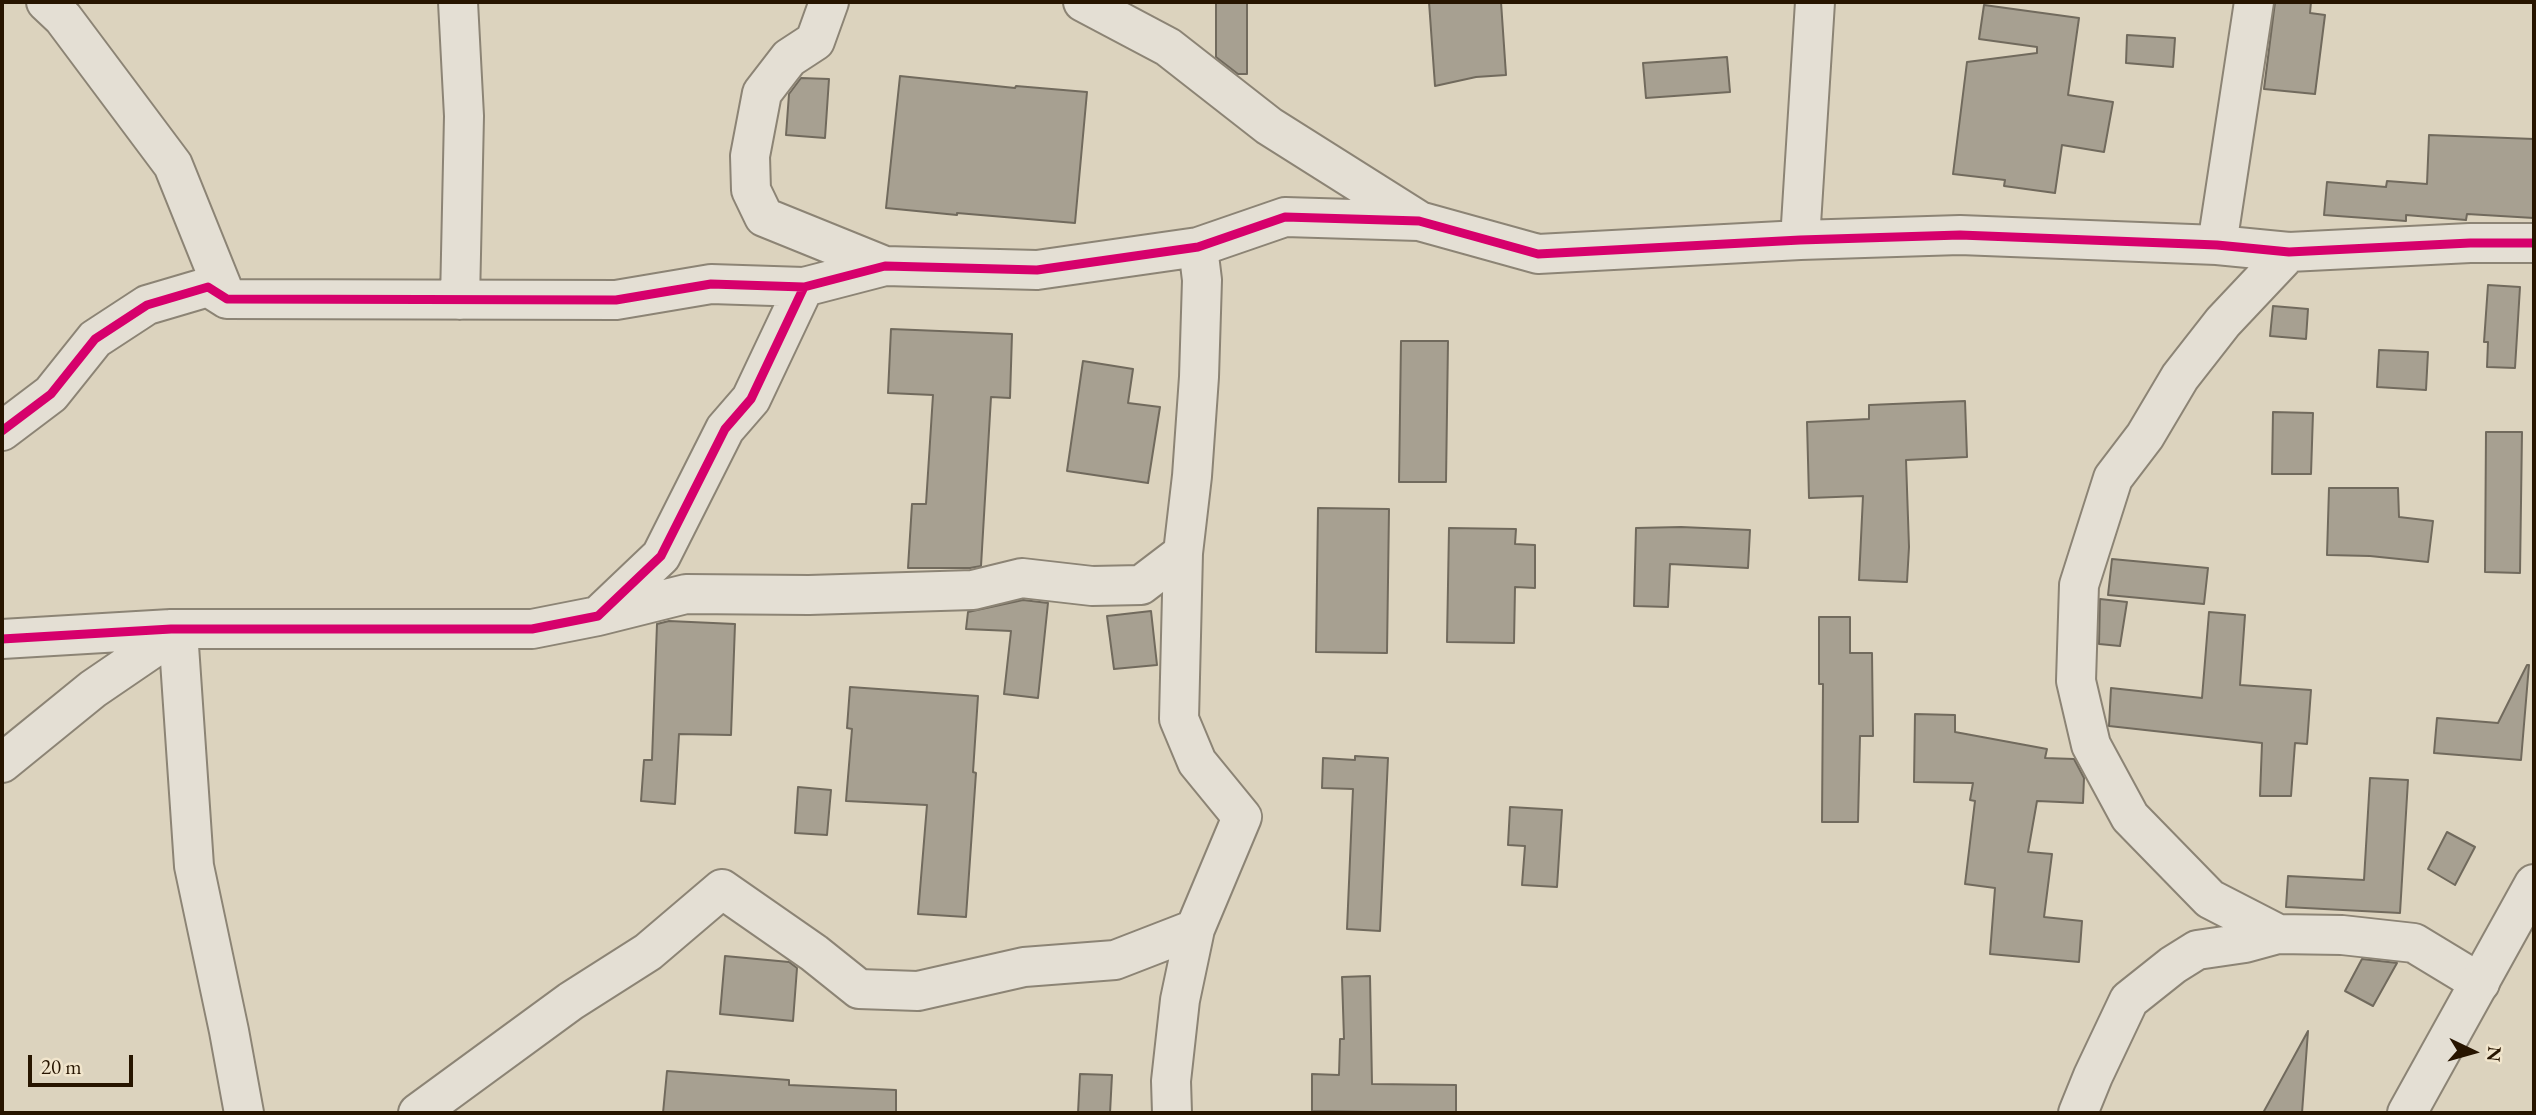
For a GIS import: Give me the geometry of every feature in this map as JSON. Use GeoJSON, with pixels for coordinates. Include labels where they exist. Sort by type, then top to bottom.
{"type":"FeatureCollection","features":[{"type":"Feature","properties":{"kind":"street"},"geometry":{"type":"LineString","coordinates":[[46,2],[63,18],[173,165],[227,299]]}},
{"type":"Feature","properties":{"kind":"street"},"geometry":{"type":"LineString","coordinates":[[458,2],[464,116],[460,300]]}},
{"type":"Feature","properties":{"kind":"street"},"geometry":{"type":"LineString","coordinates":[[829,2],[815,41],[789,58],[762,93],[750,156],[751,190],[764,217],[885,266]]}},
{"type":"Feature","properties":{"kind":"street"},"geometry":{"type":"LineString","coordinates":[[1083,2],[1168,47],[1269,127],[1419,221]]}},
{"type":"Feature","properties":{"kind":"street"},"geometry":{"type":"LineString","coordinates":[[1800,240],[1815,2]]}},
{"type":"Feature","properties":{"kind":"street"},"geometry":{"type":"LineString","coordinates":[[2217,245],[2254,2]]}},
{"type":"Feature","properties":{"kind":"street"},"geometry":{"type":"LineString","coordinates":[[2,431],[51,394],[94,339],[147,304],[208,287],[227,299],[615,300],[711,284],[804,287],[885,266],[1037,270],[1198,247],[1285,217],[1419,221],[1538,254],[1800,240],[1960,235],[2217,245],[2289,252],[2470,243],[2534,243]]}},
{"type":"Feature","properties":{"kind":"street"},"geometry":{"type":"LineString","coordinates":[[1172,1113],[1171,1081],[1180,1000],[1195,929],[1242,817],[1197,762],[1179,719],[1182,553],[1192,476],[1199,377],[1202,280],[1198,247]]}},
{"type":"Feature","properties":{"kind":"street"},"geometry":{"type":"LineString","coordinates":[[2278,934],[2210,899],[2130,817],[2091,745],[2076,681],[2079,585],[2113,478],[2145,436],[2180,377],[2223,322],[2289,252]]}},
{"type":"Feature","properties":{"kind":"street"},"geometry":{"type":"LineString","coordinates":[[598,616],[661,556],[725,429],[751,399],[804,287]]}},
{"type":"Feature","properties":{"kind":"street"},"geometry":{"type":"LineString","coordinates":[[2,639],[174,630],[532,629],[686,594],[809,595],[973,590],[1022,578],[1092,586],[1141,585],[1182,553]]}},
{"type":"Feature","properties":{"kind":"street"},"geometry":{"type":"LineString","coordinates":[[2,763],[174,630]]}},
{"type":"Feature","properties":{"kind":"street"},"geometry":{"type":"LineString","coordinates":[[174,630],[194,866],[244,1113]]}},
{"type":"Feature","properties":{"kind":"street"},"geometry":{"type":"LineString","coordinates":[[2407,1113],[2534,884]]}},
{"type":"Feature","properties":{"kind":"street"},"geometry":{"type":"LineString","coordinates":[[418,1113],[571,1001],[648,951],[722,889],[814,953],[859,989],[918,991],[1024,967],[1115,960],[1195,929]]}},
{"type":"Feature","properties":{"kind":"street"},"geometry":{"type":"LineString","coordinates":[[2078,1113],[2129,1000],[2173,965],[2197,950],[2245,943],[2278,934],[2342,935],[2414,943],[2480,983]]}},
{"type":"Feature","properties":{"kind":"building"},"geometry":{"type":"Polygon","coordinates":[[[1216,2],[1247,2],[1247,74],[1238,74],[1216,57],[1216,2]]]}},
{"type":"Feature","properties":{"kind":"building"},"geometry":{"type":"Polygon","coordinates":[[[1429,2],[1501,2],[1506,75],[1476,77],[1435,86],[1429,2]]]}},
{"type":"Feature","properties":{"kind":"building"},"geometry":{"type":"Polygon","coordinates":[[[2275,2],[2311,2],[2310,13],[2325,15],[2315,94],[2264,89],[2275,2]]]}},
{"type":"Feature","properties":{"kind":"building"},"geometry":{"type":"Polygon","coordinates":[[[1984,5],[2079,18],[2068,95],[2113,102],[2104,152],[2062,145],[2055,193],[2004,186],[2005,180],[1953,174],[1967,62],[2037,53],[2037,47],[1979,39],[1984,5]]]}},
{"type":"Feature","properties":{"kind":"building"},"geometry":{"type":"Polygon","coordinates":[[[2127,35],[2175,38],[2173,67],[2126,63],[2127,35]]]}},
{"type":"Feature","properties":{"kind":"building"},"geometry":{"type":"Polygon","coordinates":[[[1727,57],[1730,92],[1646,98],[1643,63],[1727,57]]]}},
{"type":"Feature","properties":{"kind":"building"},"geometry":{"type":"Polygon","coordinates":[[[900,76],[1015,88],[1087,92],[1075,223],[886,208],[900,76]]]}},
{"type":"Feature","properties":{"kind":"building"},"geometry":{"type":"Polygon","coordinates":[[[801,78],[829,79],[825,138],[786,135],[789,94],[801,78]]]}},
{"type":"Feature","properties":{"kind":"building"},"geometry":{"type":"Polygon","coordinates":[[[2429,135],[2534,139],[2534,218],[2467,214],[2466,220],[2406,215],[2406,221],[2324,215],[2327,182],[2386,187],[2387,181],[2427,184],[2429,135]]]}},
{"type":"Feature","properties":{"kind":"building"},"geometry":{"type":"Polygon","coordinates":[[[2488,285],[2520,287],[2515,368],[2487,367],[2488,342],[2484,342],[2488,285]]]}},
{"type":"Feature","properties":{"kind":"building"},"geometry":{"type":"Polygon","coordinates":[[[2273,306],[2308,309],[2306,339],[2270,336],[2273,306]]]}},
{"type":"Feature","properties":{"kind":"building"},"geometry":{"type":"Polygon","coordinates":[[[891,329],[1012,334],[1010,398],[991,397],[981,566],[908,568],[912,504],[926,504],[933,395],[888,393],[891,329]]]}},
{"type":"Feature","properties":{"kind":"building"},"geometry":{"type":"Polygon","coordinates":[[[1401,341],[1448,341],[1446,482],[1399,482],[1401,341]]]}},
{"type":"Feature","properties":{"kind":"building"},"geometry":{"type":"Polygon","coordinates":[[[2379,350],[2428,352],[2426,390],[2377,387],[2379,350]]]}},
{"type":"Feature","properties":{"kind":"building"},"geometry":{"type":"Polygon","coordinates":[[[1083,361],[1133,369],[1128,403],[1160,407],[1148,483],[1067,471],[1083,361]]]}},
{"type":"Feature","properties":{"kind":"building"},"geometry":{"type":"Polygon","coordinates":[[[1965,401],[1967,457],[1906,460],[1909,547],[1907,582],[1859,580],[1863,496],[1809,498],[1807,422],[1869,419],[1869,405],[1965,401]]]}},
{"type":"Feature","properties":{"kind":"building"},"geometry":{"type":"Polygon","coordinates":[[[2273,412],[2313,413],[2311,474],[2272,474],[2273,412]]]}},
{"type":"Feature","properties":{"kind":"building"},"geometry":{"type":"Polygon","coordinates":[[[2486,432],[2522,432],[2520,573],[2485,572],[2486,432]]]}},
{"type":"Feature","properties":{"kind":"building"},"geometry":{"type":"Polygon","coordinates":[[[2329,488],[2398,488],[2399,517],[2433,521],[2428,562],[2327,555],[2329,488]]]}},
{"type":"Feature","properties":{"kind":"building"},"geometry":{"type":"Polygon","coordinates":[[[1318,508],[1389,509],[1387,653],[1316,652],[1318,508]]]}},
{"type":"Feature","properties":{"kind":"building"},"geometry":{"type":"Polygon","coordinates":[[[1449,528],[1516,529],[1515,544],[1535,545],[1535,588],[1515,587],[1514,643],[1447,642],[1449,528]]]}},
{"type":"Feature","properties":{"kind":"building"},"geometry":{"type":"Polygon","coordinates":[[[1636,528],[1750,530],[1748,568],[1670,564],[1668,607],[1634,606],[1636,528]]]}},
{"type":"Feature","properties":{"kind":"building"},"geometry":{"type":"Polygon","coordinates":[[[2112,559],[2208,568],[2204,604],[2108,595],[2112,559]]]}},
{"type":"Feature","properties":{"kind":"building"},"geometry":{"type":"Polygon","coordinates":[[[2100,599],[2127,602],[2120,646],[2099,644],[2100,599]]]}},
{"type":"Feature","properties":{"kind":"building"},"geometry":{"type":"Polygon","coordinates":[[[1023,600],[1048,603],[1038,698],[1004,694],[1011,631],[966,629],[968,612],[1023,600]]]}},
{"type":"Feature","properties":{"kind":"building"},"geometry":{"type":"Polygon","coordinates":[[[1151,611],[1157,665],[1114,669],[1107,616],[1151,611]]]}},
{"type":"Feature","properties":{"kind":"building"},"geometry":{"type":"Polygon","coordinates":[[[2209,612],[2245,615],[2240,685],[2311,690],[2307,744],[2295,743],[2291,796],[2260,796],[2262,743],[2109,726],[2111,688],[2202,698],[2209,612]]]}},
{"type":"Feature","properties":{"kind":"building"},"geometry":{"type":"Polygon","coordinates":[[[1819,617],[1850,617],[1850,653],[1872,653],[1873,736],[1860,736],[1858,822],[1822,822],[1823,684],[1819,684],[1819,617]]]}},
{"type":"Feature","properties":{"kind":"building"},"geometry":{"type":"Polygon","coordinates":[[[669,621],[735,624],[731,735],[679,734],[675,804],[641,801],[644,760],[652,760],[657,624],[669,621]]]}},
{"type":"Feature","properties":{"kind":"building"},"geometry":{"type":"Polygon","coordinates":[[[2527,665],[2521,760],[2434,753],[2437,718],[2498,723],[2527,665]]]}},
{"type":"Feature","properties":{"kind":"building"},"geometry":{"type":"Polygon","coordinates":[[[850,687],[978,696],[973,772],[976,773],[966,917],[918,914],[927,805],[846,801],[852,729],[847,728],[850,687]]]}},
{"type":"Feature","properties":{"kind":"building"},"geometry":{"type":"Polygon","coordinates":[[[1915,714],[1955,715],[1955,732],[2047,749],[2045,758],[2074,759],[2084,778],[2083,803],[2037,801],[2028,852],[2052,854],[2044,917],[2082,921],[2079,962],[1990,954],[1995,888],[1965,884],[1975,801],[1970,800],[1973,783],[1914,782],[1915,714]]]}},
{"type":"Feature","properties":{"kind":"building"},"geometry":{"type":"Polygon","coordinates":[[[1355,756],[1388,758],[1380,931],[1347,929],[1353,789],[1322,788],[1323,758],[1355,760],[1355,756]]]}},
{"type":"Feature","properties":{"kind":"building"},"geometry":{"type":"Polygon","coordinates":[[[2370,778],[2408,780],[2400,913],[2286,907],[2288,876],[2364,880],[2370,778]]]}},
{"type":"Feature","properties":{"kind":"building"},"geometry":{"type":"Polygon","coordinates":[[[798,787],[831,790],[827,835],[795,833],[798,787]]]}},
{"type":"Feature","properties":{"kind":"building"},"geometry":{"type":"Polygon","coordinates":[[[1510,807],[1562,810],[1557,887],[1522,885],[1525,846],[1508,845],[1510,807]]]}},
{"type":"Feature","properties":{"kind":"building"},"geometry":{"type":"Polygon","coordinates":[[[2447,832],[2475,847],[2455,885],[2428,869],[2447,832]]]}},
{"type":"Feature","properties":{"kind":"building"},"geometry":{"type":"Polygon","coordinates":[[[725,956],[789,962],[797,968],[793,1021],[720,1014],[725,956]]]}},
{"type":"Feature","properties":{"kind":"building"},"geometry":{"type":"Polygon","coordinates":[[[2362,959],[2397,963],[2373,1006],[2345,991],[2362,959]]]}},
{"type":"Feature","properties":{"kind":"building"},"geometry":{"type":"Polygon","coordinates":[[[1370,976],[1372,1084],[1456,1085],[1456,1113],[1312,1111],[1312,1074],[1339,1075],[1340,1039],[1344,1039],[1342,977],[1370,976]]]}},
{"type":"Feature","properties":{"kind":"building"},"geometry":{"type":"Polygon","coordinates":[[[2308,1031],[2302,1113],[2263,1113],[2308,1031]]]}},
{"type":"Feature","properties":{"kind":"building"},"geometry":{"type":"Polygon","coordinates":[[[667,1071],[789,1080],[789,1085],[896,1090],[896,1113],[663,1113],[667,1071]]]}},
{"type":"Feature","properties":{"kind":"building"},"geometry":{"type":"Polygon","coordinates":[[[1080,1074],[1112,1075],[1110,1113],[1078,1113],[1080,1074]]]}},
{"type":"Feature","properties":{"kind":"cycle path"},"geometry":{"type":"LineString","coordinates":[[2,431],[51,394],[95,339],[147,305],[208,287],[227,299],[616,300],[711,284],[804,287],[885,266],[1037,270],[1198,247],[1285,217],[1419,221],[1538,254],[1800,240],[1960,235],[2217,245],[2289,252],[2470,243],[2534,243]]}},
{"type":"Feature","properties":{"kind":"cycle path"},"geometry":{"type":"LineString","coordinates":[[2,639],[171,629],[532,629],[598,616],[661,556],[725,429],[751,399],[804,287]]}}]}
